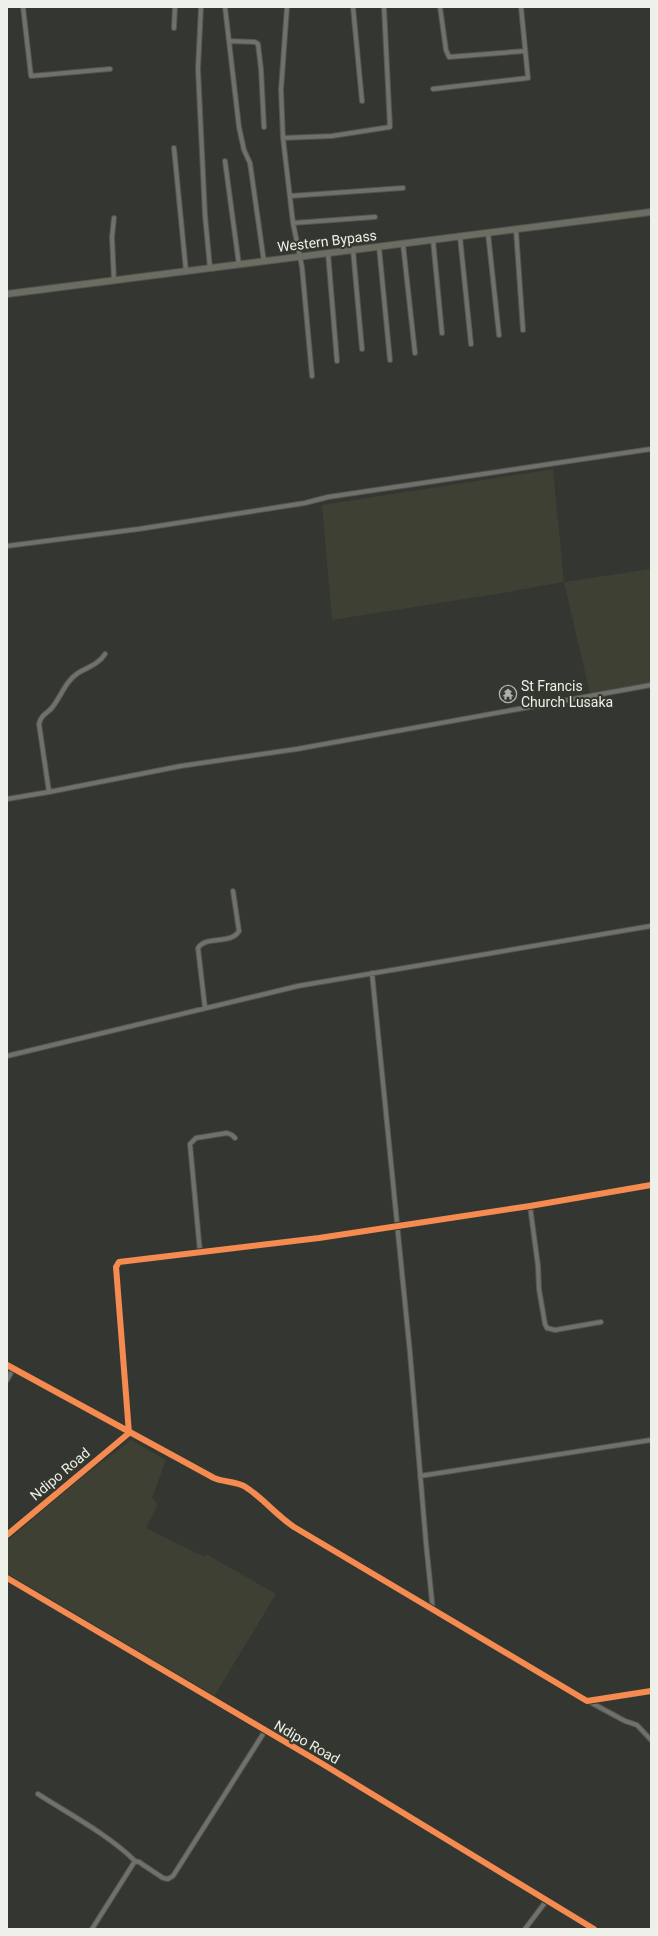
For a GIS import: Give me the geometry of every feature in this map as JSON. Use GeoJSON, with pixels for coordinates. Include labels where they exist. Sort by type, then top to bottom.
{"type":"FeatureCollection","features":[{"type":"Feature","properties":{"kind":"main road","name":"Western Bypass"},"geometry":{"type":"LineString","coordinates":[[7,294],[651,212]]}},
{"type":"Feature","properties":{"kind":"street"},"geometry":{"type":"LineString","coordinates":[[23,7],[31,76],[110,69]]}},
{"type":"Feature","properties":{"kind":"street"},"geometry":{"type":"LineString","coordinates":[[174,28],[175,7]]}},
{"type":"Feature","properties":{"kind":"street"},"geometry":{"type":"LineString","coordinates":[[201,7],[198,69],[210,268]]}},
{"type":"Feature","properties":{"kind":"street"},"geometry":{"type":"LineString","coordinates":[[225,7],[239,127],[244,150],[250,163],[264,262]]}},
{"type":"Feature","properties":{"kind":"street"},"geometry":{"type":"LineString","coordinates":[[287,7],[281,90],[283,138],[293,223],[300,257],[312,376]]}},
{"type":"Feature","properties":{"kind":"street"},"geometry":{"type":"LineString","coordinates":[[353,7],[362,101]]}},
{"type":"Feature","properties":{"kind":"street"},"geometry":{"type":"LineString","coordinates":[[283,138],[332,136],[390,127],[384,7]]}},
{"type":"Feature","properties":{"kind":"street"},"geometry":{"type":"LineString","coordinates":[[440,7],[446,50],[449,57],[525,51]]}},
{"type":"Feature","properties":{"kind":"street"},"geometry":{"type":"LineString","coordinates":[[433,88],[528,78],[521,7]]}},
{"type":"Feature","properties":{"kind":"street"},"geometry":{"type":"LineString","coordinates":[[229,41],[255,42],[258,44],[264,127]]}},
{"type":"Feature","properties":{"kind":"street"},"geometry":{"type":"LineString","coordinates":[[174,148],[186,271]]}},
{"type":"Feature","properties":{"kind":"street"},"geometry":{"type":"LineString","coordinates":[[225,161],[239,265]]}},
{"type":"Feature","properties":{"kind":"street"},"geometry":{"type":"LineString","coordinates":[[290,196],[404,188]]}},
{"type":"Feature","properties":{"kind":"street"},"geometry":{"type":"LineString","coordinates":[[293,223],[375,217]]}},
{"type":"Feature","properties":{"kind":"street"},"geometry":{"type":"LineString","coordinates":[[114,218],[112,237],[114,281]]}},
{"type":"Feature","properties":{"kind":"street"},"geometry":{"type":"LineString","coordinates":[[516,230],[523,330]]}},
{"type":"Feature","properties":{"kind":"street"},"geometry":{"type":"LineString","coordinates":[[488,233],[499,335]]}},
{"type":"Feature","properties":{"kind":"street"},"geometry":{"type":"LineString","coordinates":[[460,237],[471,344]]}},
{"type":"Feature","properties":{"kind":"street"},"geometry":{"type":"LineString","coordinates":[[433,240],[442,333]]}},
{"type":"Feature","properties":{"kind":"street"},"geometry":{"type":"LineString","coordinates":[[403,244],[415,353]]}},
{"type":"Feature","properties":{"kind":"street"},"geometry":{"type":"LineString","coordinates":[[378,247],[390,360]]}},
{"type":"Feature","properties":{"kind":"street"},"geometry":{"type":"LineString","coordinates":[[353,250],[362,348]]}},
{"type":"Feature","properties":{"kind":"street"},"geometry":{"type":"LineString","coordinates":[[328,254],[337,361]]}},
{"type":"Feature","properties":{"kind":"street"},"geometry":{"type":"LineString","coordinates":[[7,546],[139,529],[305,503],[359,492],[651,449]]}},
{"type":"Feature","properties":{"kind":"street"},"geometry":{"type":"LineString","coordinates":[[49,792],[39,724],[41,716],[54,706],[62,691],[72,678],[102,659],[106,654]]}},
{"type":"Feature","properties":{"kind":"street"},"geometry":{"type":"LineString","coordinates":[[7,799],[181,766],[297,749],[651,685]]}},
{"type":"Feature","properties":{"kind":"street"},"geometry":{"type":"LineString","coordinates":[[205,1008],[198,948],[203,943],[237,935],[239,931],[233,891]]}},
{"type":"Feature","properties":{"kind":"street"},"geometry":{"type":"LineString","coordinates":[[7,1056],[298,986],[651,926]]}},
{"type":"Feature","properties":{"kind":"street"},"geometry":{"type":"LineString","coordinates":[[372,973],[398,1226],[433,1611]]}},
{"type":"Feature","properties":{"kind":"street"},"geometry":{"type":"LineString","coordinates":[[200,1252],[190,1144],[196,1138],[227,1133],[235,1138]]}},
{"type":"Feature","properties":{"kind":"street"},"geometry":{"type":"LineString","coordinates":[[129,1433],[117,1264],[122,1260],[298,1242],[530,1206],[651,1185]]}},
{"type":"Feature","properties":{"kind":"street"},"geometry":{"type":"LineString","coordinates":[[530,1206],[544,1324],[547,1328],[555,1330],[601,1322]]}},
{"type":"Feature","properties":{"kind":"street"},"geometry":{"type":"LineString","coordinates":[[7,1365],[129,1433],[214,1478],[233,1482],[245,1487],[294,1527],[433,1611],[587,1701],[625,1721],[637,1725],[651,1740]]}},
{"type":"Feature","properties":{"kind":"street"},"geometry":{"type":"LineString","coordinates":[[7,1380],[13,1369]]}},
{"type":"Feature","properties":{"kind":"street","name":"Ndipo Road"},"geometry":{"type":"LineString","coordinates":[[7,1535],[74,1477],[129,1433]]}},
{"type":"Feature","properties":{"kind":"street"},"geometry":{"type":"LineString","coordinates":[[420,1476],[651,1440]]}},
{"type":"Feature","properties":{"kind":"street","name":"Ndipo Road"},"geometry":{"type":"LineString","coordinates":[[7,1578],[327,1767],[594,1929]]}},
{"type":"Feature","properties":{"kind":"street"},"geometry":{"type":"LineString","coordinates":[[587,1701],[651,1691]]}},
{"type":"Feature","properties":{"kind":"street"},"geometry":{"type":"LineString","coordinates":[[38,1794],[101,1835],[127,1853],[135,1861],[139,1862],[163,1878],[168,1879],[173,1876],[265,1731]]}},
{"type":"Feature","properties":{"kind":"street"},"geometry":{"type":"LineString","coordinates":[[92,1929],[135,1861]]}},
{"type":"Feature","properties":{"kind":"street"},"geometry":{"type":"LineString","coordinates":[[525,1929],[546,1900]]}},
{"type":"Feature","properties":{"kind":"shaded area"},"geometry":{"type":"Polygon","coordinates":[[[553,469],[564,582],[332,620],[322,505],[553,469]]]}},
{"type":"Feature","properties":{"kind":"shaded area"},"geometry":{"type":"Polygon","coordinates":[[[651,569],[651,683],[590,694],[564,582],[651,569]]]}},
{"type":"Feature","properties":{"kind":"shaded area"},"geometry":{"type":"Polygon","coordinates":[[[131,1440],[166,1460],[152,1498],[158,1504],[146,1528],[205,1557],[206,1554],[276,1594],[212,1700],[7,1577],[7,1541],[77,1481],[131,1440]]]}},
{"type":"Feature","properties":{"kind":"cycle path"},"geometry":{"type":"LineString","coordinates":[[7,1535],[129,1433],[116,1267],[119,1262],[319,1238],[530,1206],[651,1185]]}},
{"type":"Feature","properties":{"kind":"cycle path"},"geometry":{"type":"LineString","coordinates":[[7,1365],[214,1478],[244,1486],[257,1495],[294,1527],[587,1701],[651,1691]]}},
{"type":"Feature","properties":{"kind":"cycle path"},"geometry":{"type":"LineString","coordinates":[[7,1578],[321,1763],[594,1929]]}},
{"type":"Feature","properties":{"kind":"place","name":"St Francis Church Lusaka"},"geometry":{"type":"Point","coordinates":[508,694]}}]}
